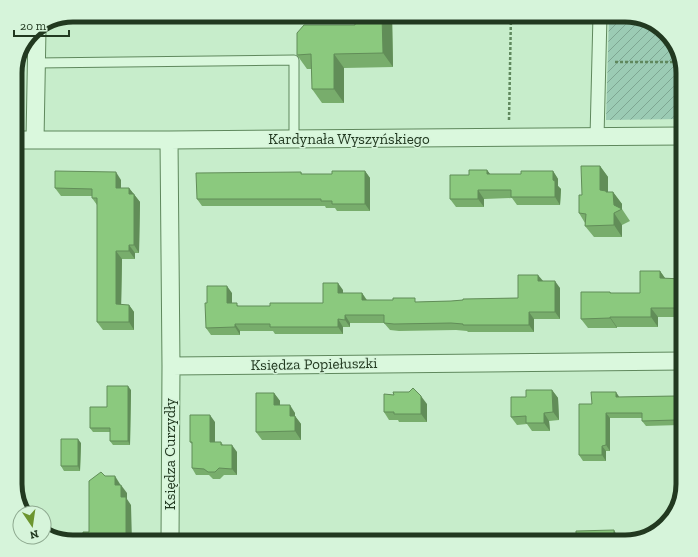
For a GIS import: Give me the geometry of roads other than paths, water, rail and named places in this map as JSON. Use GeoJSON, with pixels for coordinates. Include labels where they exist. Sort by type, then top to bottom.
{"type":"FeatureCollection","features":[{"type":"Feature","properties":{"kind":"street"},"geometry":{"type":"LineString","coordinates":[[597,137],[600,22]]}},
{"type":"Feature","properties":{"kind":"street"},"geometry":{"type":"LineString","coordinates":[[35,140],[37,37]]}},
{"type":"Feature","properties":{"kind":"street","name":"Kardynała Wyszyńskiego"},"geometry":{"type":"LineString","coordinates":[[22,140],[676,136]]}},
{"type":"Feature","properties":{"kind":"street"},"geometry":{"type":"LineString","coordinates":[[169,140],[171,366]]}},
{"type":"Feature","properties":{"kind":"street","name":"Księdza Popiełuszki"},"geometry":{"type":"LineString","coordinates":[[171,366],[676,361]]}},
{"type":"Feature","properties":{"kind":"street","name":"Księdza Curzydły"},"geometry":{"type":"LineString","coordinates":[[170,535],[171,366]]}},
{"type":"Feature","properties":{"kind":"lane"},"geometry":{"type":"LineString","coordinates":[[36,63],[294,60],[294,139]]}}]}
